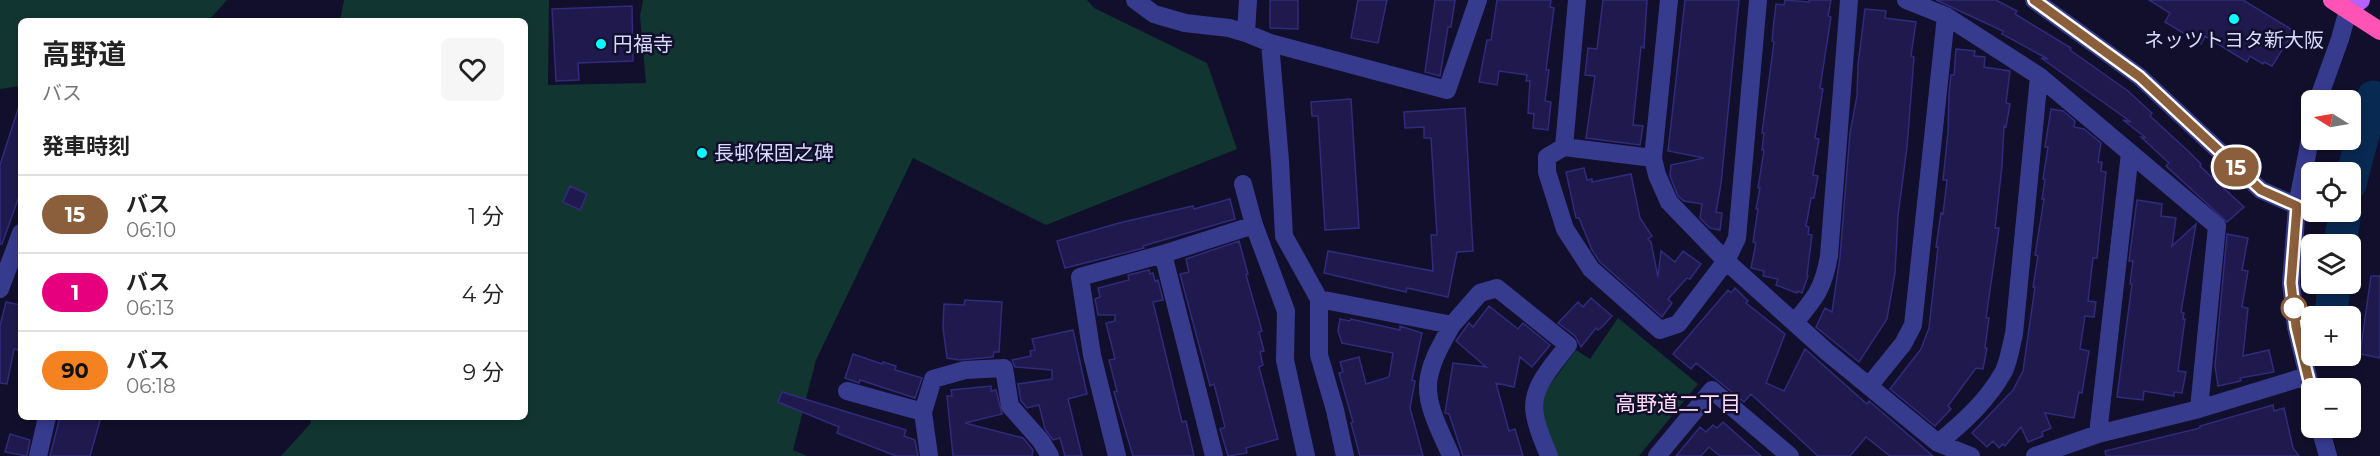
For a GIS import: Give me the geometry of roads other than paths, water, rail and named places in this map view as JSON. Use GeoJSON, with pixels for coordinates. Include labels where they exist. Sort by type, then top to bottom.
{"type":"FeatureCollection","features":[{"type":"Feature","properties":{"kind":"highway"},"geometry":{"type":"LineString","coordinates":[[2332,0],[2353,3],[2380,31]]}},
{"type":"Feature","properties":{"kind":"street"},"geometry":{"type":"LineString","coordinates":[[1136,0],[1154,14],[1185,23],[1229,28],[1270,44],[1447,90],[1478,0]]}},
{"type":"Feature","properties":{"kind":"street"},"geometry":{"type":"LineString","coordinates":[[1246,33],[1248,0]]}},
{"type":"Feature","properties":{"kind":"street"},"geometry":{"type":"LineString","coordinates":[[1564,147],[1577,0]]}},
{"type":"Feature","properties":{"kind":"street"},"geometry":{"type":"LineString","coordinates":[[1669,0],[1653,158],[1657,175],[1669,202],[1726,261],[1869,386],[1938,443],[1971,456]]}},
{"type":"Feature","properties":{"kind":"street"},"geometry":{"type":"LineString","coordinates":[[1653,158],[1564,147],[1547,157],[1547,172],[1565,229],[1591,269],[1660,330],[1678,324],[1726,261],[1737,238],[1758,0]]}},
{"type":"Feature","properties":{"kind":"street"},"geometry":{"type":"LineString","coordinates":[[1795,322],[1815,298],[1825,281],[1829,256],[1849,0]]}},
{"type":"Feature","properties":{"kind":"street"},"geometry":{"type":"LineString","coordinates":[[1906,0],[1946,16],[2039,76],[2217,226],[2199,409]]}},
{"type":"Feature","properties":{"kind":"street"},"geometry":{"type":"LineString","coordinates":[[2040,2],[2140,77],[2261,190],[2297,206]]}},
{"type":"Feature","properties":{"kind":"street"},"geometry":{"type":"LineString","coordinates":[[2322,90],[2353,3]]}},
{"type":"Feature","properties":{"kind":"street"},"geometry":{"type":"LineString","coordinates":[[1869,386],[1903,344],[1913,325],[1946,16]]}},
{"type":"Feature","properties":{"kind":"street"},"geometry":{"type":"LineString","coordinates":[[1270,44],[1284,236],[1319,299],[1319,355],[1345,456]]}},
{"type":"Feature","properties":{"kind":"street"},"geometry":{"type":"LineString","coordinates":[[1938,443],[1965,422],[2005,369],[2014,334],[2039,76]]}},
{"type":"Feature","properties":{"kind":"street"},"geometry":{"type":"LineString","coordinates":[[2307,378],[2296,327],[2291,283],[2297,206],[2308,150]]}},
{"type":"Feature","properties":{"kind":"street"},"geometry":{"type":"LineString","coordinates":[[2098,434],[2130,153]]}},
{"type":"Feature","properties":{"kind":"street"},"geometry":{"type":"LineString","coordinates":[[1243,184],[1254,225],[1286,311],[1285,360],[1306,456]]}},
{"type":"Feature","properties":{"kind":"street"},"geometry":{"type":"LineString","coordinates":[[1117,456],[1092,355],[1080,277],[1254,225]]}},
{"type":"Feature","properties":{"kind":"street"},"geometry":{"type":"LineString","coordinates":[[9,279],[18,244]]}},
{"type":"Feature","properties":{"kind":"street"},"geometry":{"type":"LineString","coordinates":[[1163,254],[1214,456]]}},
{"type":"Feature","properties":{"kind":"street"},"geometry":{"type":"LineString","coordinates":[[1451,456],[1432,410],[1428,385],[1437,351],[1452,325],[1480,293],[1497,288],[1568,345],[1542,380],[1536,394],[1534,414],[1549,456]]}},
{"type":"Feature","properties":{"kind":"street"},"geometry":{"type":"LineString","coordinates":[[1319,299],[1452,325]]}},
{"type":"Feature","properties":{"kind":"street"},"geometry":{"type":"LineString","coordinates":[[929,456],[923,412],[933,379],[965,370],[1004,368],[1010,406],[1041,441],[1050,456]]}},
{"type":"Feature","properties":{"kind":"street"},"geometry":{"type":"LineString","coordinates":[[2035,456],[2098,434],[2301,387]]}},
{"type":"Feature","properties":{"kind":"street"},"geometry":{"type":"LineString","coordinates":[[1657,456],[1712,390],[1790,456]]}},
{"type":"Feature","properties":{"kind":"street"},"geometry":{"type":"LineString","coordinates":[[847,391],[923,412]]}},
{"type":"Feature","properties":{"kind":"street"},"geometry":{"type":"LineString","coordinates":[[38,456],[46,420]]}},
{"type":"Feature","properties":{"kind":"street"},"geometry":{"type":"LineString","coordinates":[[2322,438],[2326,455]]}},
{"type":"Feature","properties":{"kind":"waterway"},"geometry":{"type":"LineString","coordinates":[[2356,162],[2373,97]]}},
{"type":"Feature","properties":{"kind":"waterway"},"geometry":{"type":"LineString","coordinates":[[2342,234],[2343,222]]}},
{"type":"Feature","properties":{"kind":"waterway"},"geometry":{"type":"LineString","coordinates":[[2332,306],[2333,294]]}},
{"type":"Feature","properties":{"kind":"place","name":"ネッツトヨタ新大阪"},"geometry":{"type":"Point","coordinates":[2234,19]}},
{"type":"Feature","properties":{"kind":"place","name":"円福寺"},"geometry":{"type":"Point","coordinates":[601,44]}},
{"type":"Feature","properties":{"kind":"place","name":"長邨保固之碑"},"geometry":{"type":"Point","coordinates":[702,153]}},
{"type":"Feature","properties":{"kind":"district","name":"高野道二丁目"},"geometry":{"type":"Point","coordinates":[1678,404]}}]}
